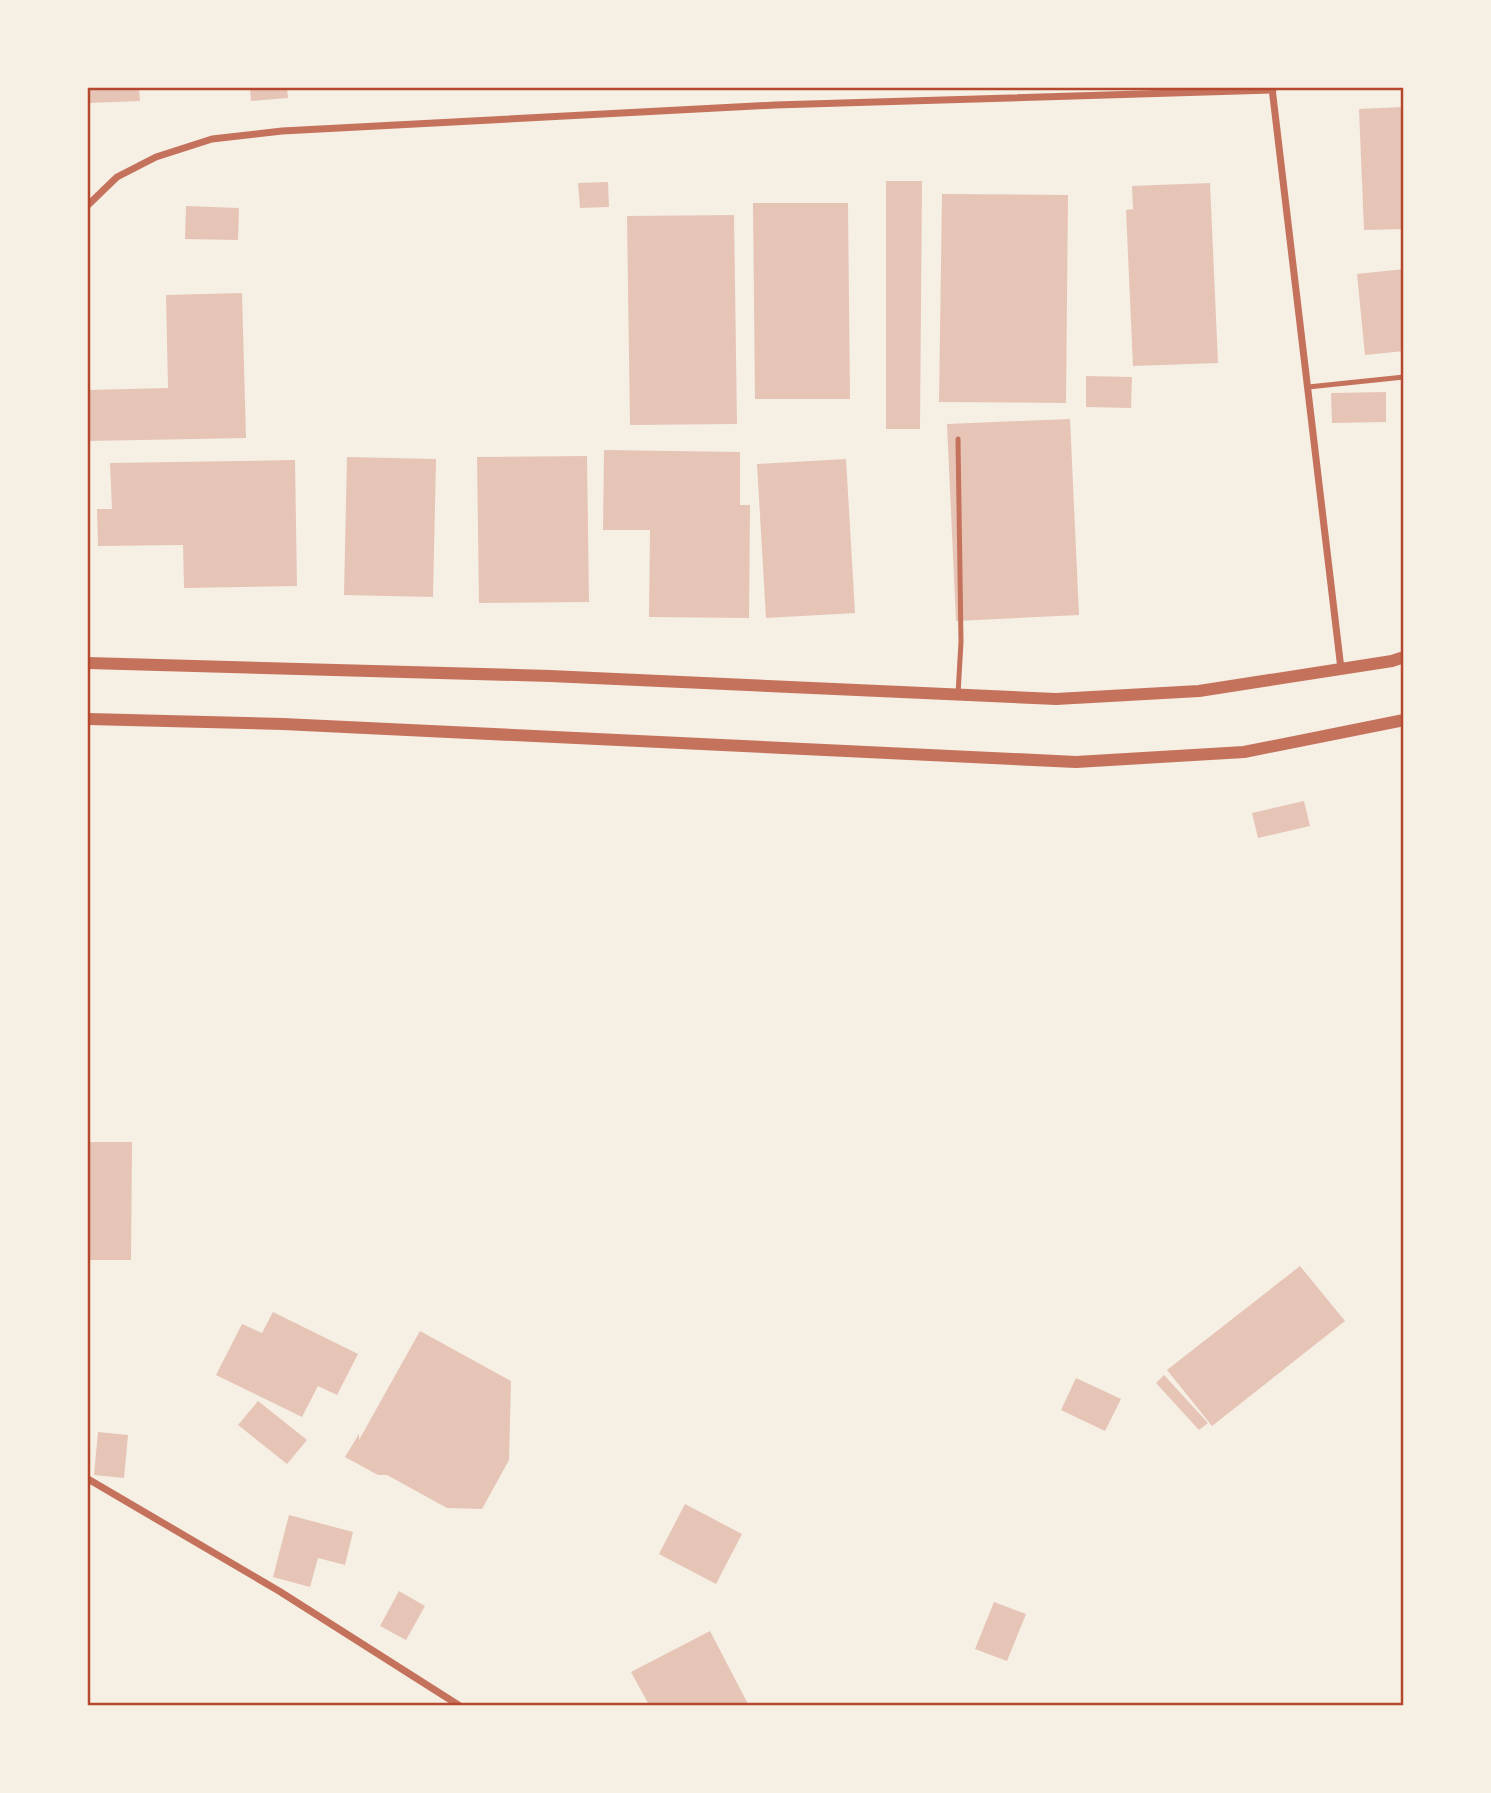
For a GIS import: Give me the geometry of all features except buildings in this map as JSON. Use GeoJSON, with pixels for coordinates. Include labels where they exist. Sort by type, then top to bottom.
{"type":"FeatureCollection","features":[{"type":"Feature","properties":{"kind":"street"},"geometry":{"type":"LineString","coordinates":[[88,205],[117,177],[156,157],[212,139],[282,131],[775,105],[1273,89],[1341,669]]}},
{"type":"Feature","properties":{"kind":"street"},"geometry":{"type":"LineString","coordinates":[[88,663],[537,675],[1056,699],[1199,691],[1404,657]]}},
{"type":"Feature","properties":{"kind":"street"},"geometry":{"type":"LineString","coordinates":[[88,719],[283,724],[1076,762],[1244,752],[1404,720]]}},
{"type":"Feature","properties":{"kind":"street"},"geometry":{"type":"LineString","coordinates":[[88,1479],[279,1591],[460,1706]]}},
{"type":"Feature","properties":{"kind":"lane"},"geometry":{"type":"LineString","coordinates":[[1308,387],[1404,377]]}},
{"type":"Feature","properties":{"kind":"lane"},"geometry":{"type":"LineString","coordinates":[[958,439],[961,642],[958,694]]}}]}
